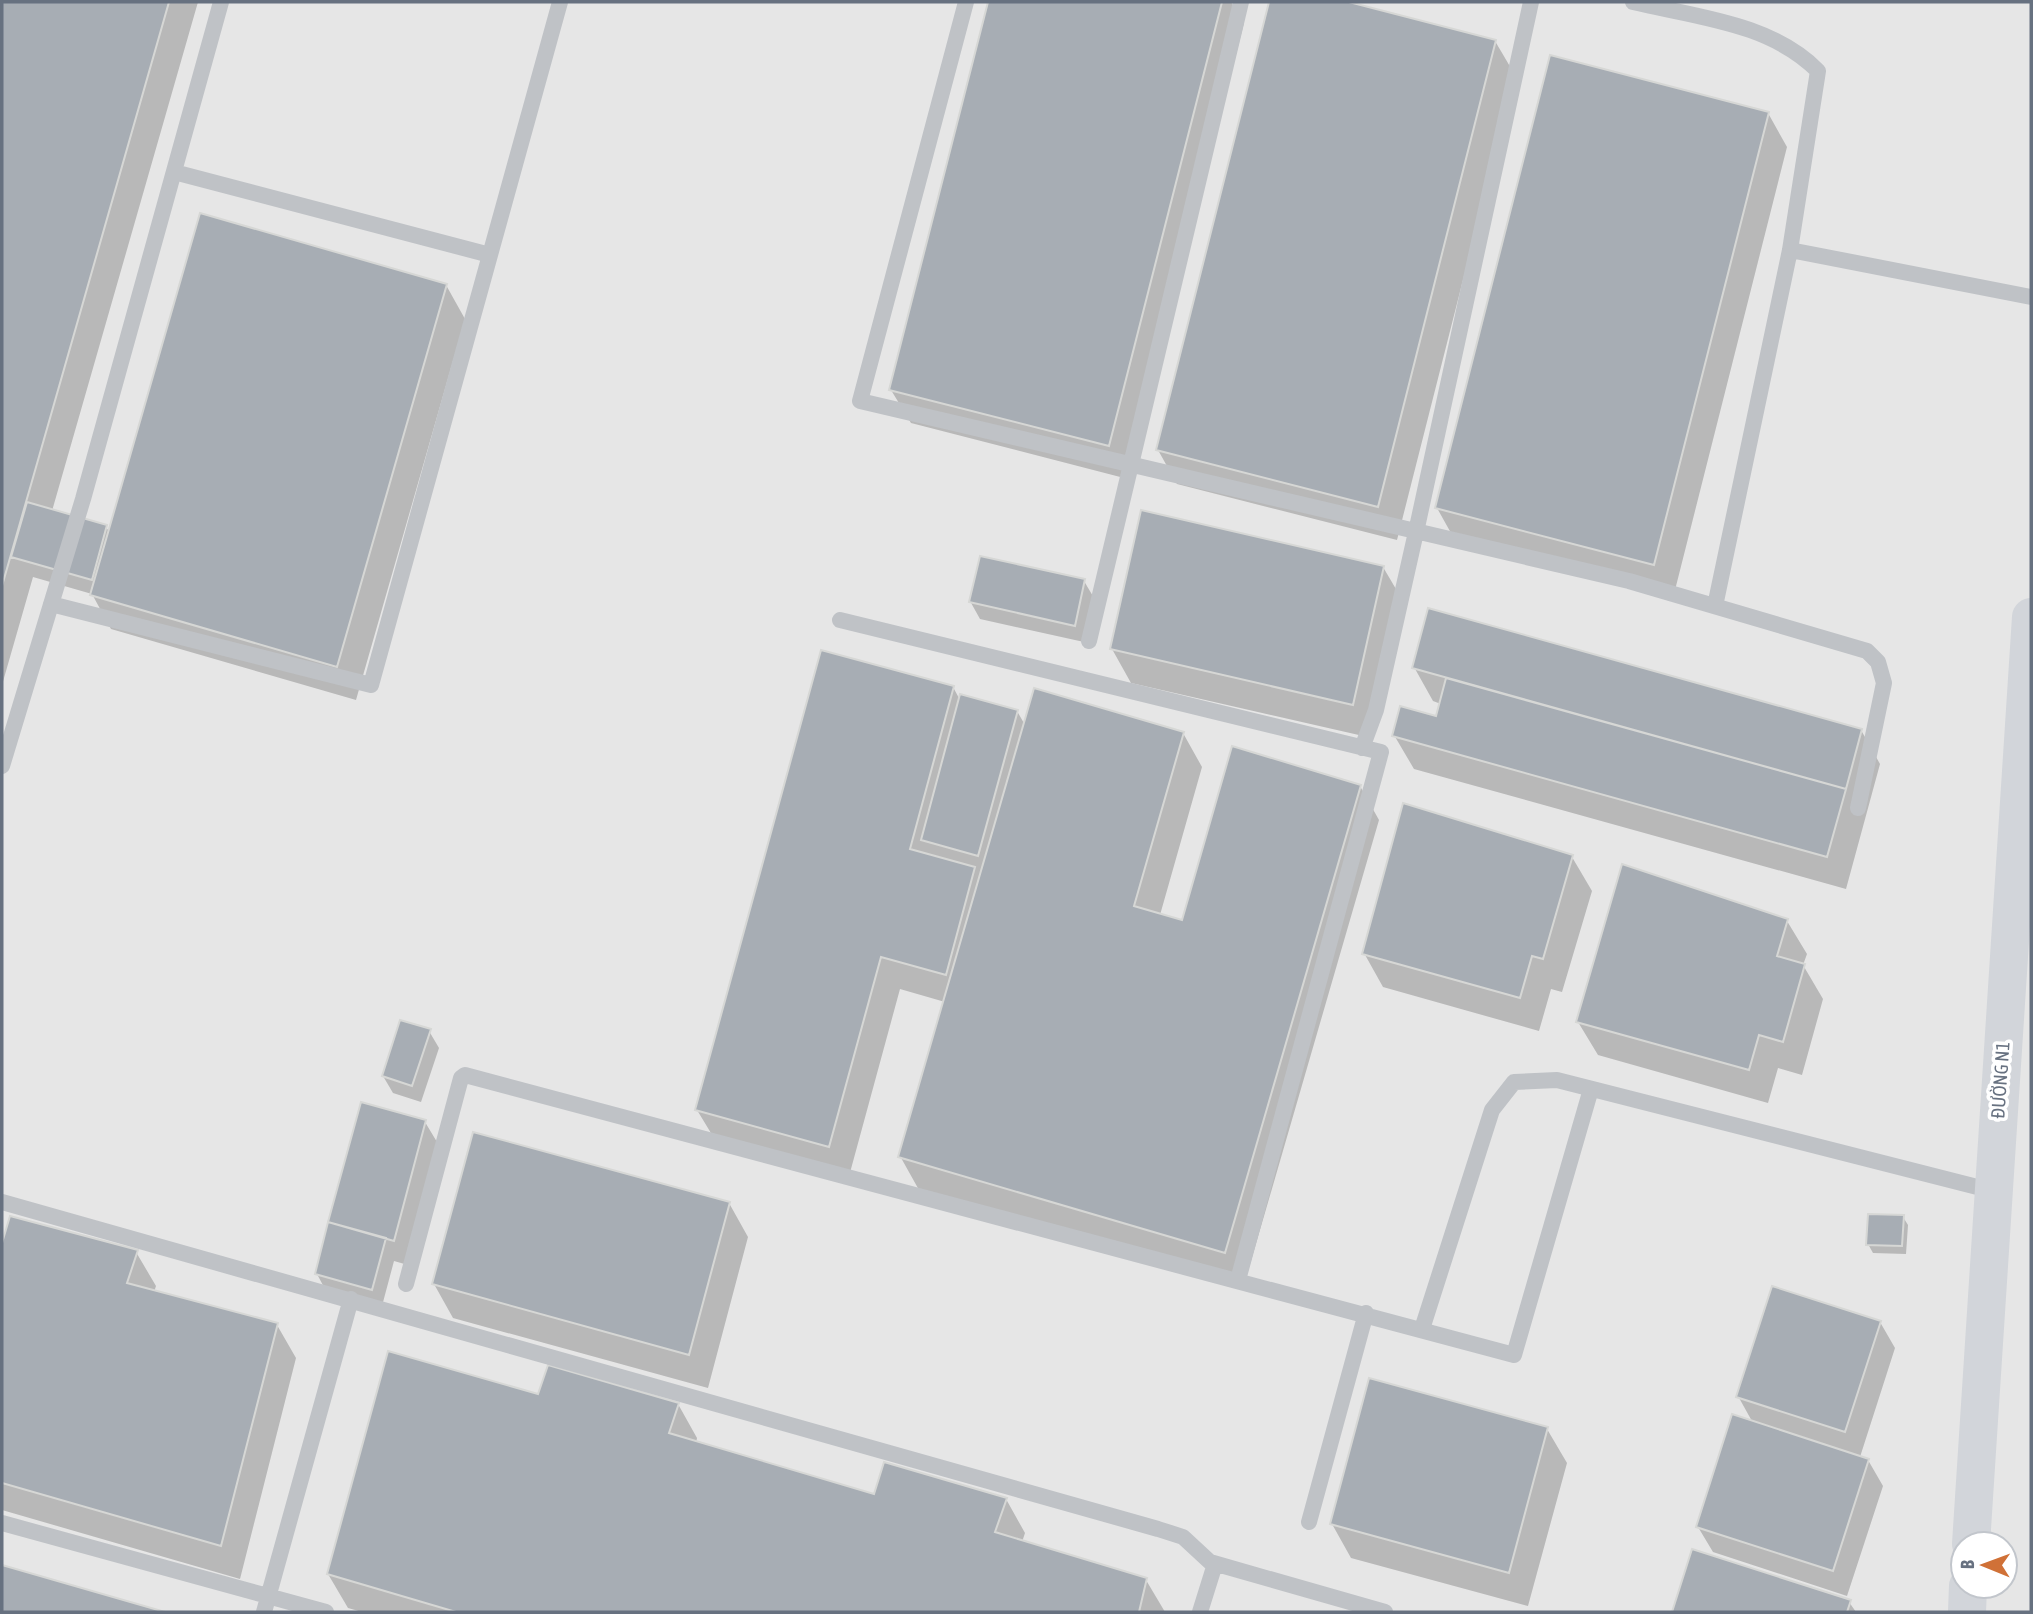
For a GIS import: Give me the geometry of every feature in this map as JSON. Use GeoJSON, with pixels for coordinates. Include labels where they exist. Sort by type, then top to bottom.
{"type":"FeatureCollection","features":[{"type":"Feature","properties":{"kind":"street","name":"ĐƯỜNG N1"},"geometry":{"type":"LineString","coordinates":[[1972,1530],[2031,617]]}},
{"type":"Feature","properties":{"kind":"lane"},"geometry":{"type":"LineString","coordinates":[[2,766],[51,604],[220,2]]}},
{"type":"Feature","properties":{"kind":"lane"},"geometry":{"type":"LineString","coordinates":[[51,604],[371,685],[560,2]]}},
{"type":"Feature","properties":{"kind":"lane"},"geometry":{"type":"LineString","coordinates":[[966,2],[860,401],[1629,581],[1867,651],[1878,662],[1884,683],[1857,808]]}},
{"type":"Feature","properties":{"kind":"lane"},"geometry":{"type":"LineString","coordinates":[[1089,641],[1241,2]]}},
{"type":"Feature","properties":{"kind":"lane"},"geometry":{"type":"LineString","coordinates":[[1362,748],[1376,710],[1531,2]]}},
{"type":"Feature","properties":{"kind":"lane"},"geometry":{"type":"LineString","coordinates":[[1633,2],[1768,35],[1800,53],[1818,71],[1790,250],[1715,606]]}},
{"type":"Feature","properties":{"kind":"lane"},"geometry":{"type":"LineString","coordinates":[[174,172],[490,254]]}},
{"type":"Feature","properties":{"kind":"lane"},"geometry":{"type":"LineString","coordinates":[[1790,250],[2031,297]]}},
{"type":"Feature","properties":{"kind":"lane"},"geometry":{"type":"LineString","coordinates":[[840,620],[1381,752],[1238,1280]]}},
{"type":"Feature","properties":{"kind":"lane"},"geometry":{"type":"LineString","coordinates":[[406,1284],[461,1078],[465,1074],[1366,1313],[1514,1355],[1591,1089]]}},
{"type":"Feature","properties":{"kind":"lane"},"geometry":{"type":"LineString","coordinates":[[1422,1329],[1492,1110],[1514,1082],[1557,1080],[1993,1191]]}},
{"type":"Feature","properties":{"kind":"lane"},"geometry":{"type":"LineString","coordinates":[[2,1202],[1158,1529],[1183,1537],[1201,1556],[1215,1564],[1385,1612]]}},
{"type":"Feature","properties":{"kind":"lane"},"geometry":{"type":"LineString","coordinates":[[264,1612],[351,1299]]}},
{"type":"Feature","properties":{"kind":"lane"},"geometry":{"type":"LineString","coordinates":[[1309,1522],[1366,1313]]}},
{"type":"Feature","properties":{"kind":"lane"},"geometry":{"type":"LineString","coordinates":[[2,1523],[326,1612]]}},
{"type":"Feature","properties":{"kind":"lane"},"geometry":{"type":"LineString","coordinates":[[1200,1612],[1215,1564]]}},
{"type":"Feature","properties":{"kind":"shaded area"},"geometry":{"type":"Polygon","coordinates":[[[2,2],[2031,2],[2031,1612],[2,1612],[2,2]]]}},
{"type":"Feature","properties":{"kind":"building"},"geometry":{"type":"Polygon","coordinates":[[[2,2],[169,2],[2,586],[2,2]]]}},
{"type":"Feature","properties":{"kind":"building"},"geometry":{"type":"Polygon","coordinates":[[[988,2],[1222,2],[1109,446],[889,390],[988,2]]]}},
{"type":"Feature","properties":{"kind":"building"},"geometry":{"type":"Polygon","coordinates":[[[1269,2],[1349,2],[1496,40],[1378,507],[1156,450],[1269,2]]]}},
{"type":"Feature","properties":{"kind":"building"},"geometry":{"type":"Polygon","coordinates":[[[1550,55],[1769,112],[1654,565],[1435,508],[1550,55]]]}},
{"type":"Feature","properties":{"kind":"building"},"geometry":{"type":"Polygon","coordinates":[[[200,213],[447,284],[337,667],[90,595],[200,213]]]}},
{"type":"Feature","properties":{"kind":"building"},"geometry":{"type":"Polygon","coordinates":[[[27,502],[107,525],[92,580],[11,557],[27,502]]]}},
{"type":"Feature","properties":{"kind":"building"},"geometry":{"type":"Polygon","coordinates":[[[1141,510],[1384,566],[1353,705],[1110,649],[1141,510]]]}},
{"type":"Feature","properties":{"kind":"building"},"geometry":{"type":"Polygon","coordinates":[[[980,556],[1085,579],[1075,626],[969,602],[980,556]]]}},
{"type":"Feature","properties":{"kind":"building"},"geometry":{"type":"Polygon","coordinates":[[[1428,608],[1862,729],[1846,789],[1412,668],[1428,608]]]}},
{"type":"Feature","properties":{"kind":"building"},"geometry":{"type":"Polygon","coordinates":[[[821,650],[954,686],[910,849],[975,867],[946,975],[881,957],[829,1147],[695,1110],[821,650]]]}},
{"type":"Feature","properties":{"kind":"building"},"geometry":{"type":"Polygon","coordinates":[[[1446,678],[1846,789],[1827,857],[1392,736],[1400,706],[1436,716],[1446,678]]]}},
{"type":"Feature","properties":{"kind":"building"},"geometry":{"type":"Polygon","coordinates":[[[1034,688],[1184,732],[1134,906],[1182,920],[1232,746],[1361,785],[1225,1253],[898,1157],[1034,688]]]}},
{"type":"Feature","properties":{"kind":"building"},"geometry":{"type":"Polygon","coordinates":[[[960,694],[1018,710],[978,856],[921,840],[960,694]]]}},
{"type":"Feature","properties":{"kind":"building"},"geometry":{"type":"Polygon","coordinates":[[[1403,803],[1573,855],[1543,959],[1532,956],[1520,998],[1362,954],[1403,803]]]}},
{"type":"Feature","properties":{"kind":"building"},"geometry":{"type":"Polygon","coordinates":[[[1622,864],[1788,919],[1777,956],[1805,964],[1783,1042],[1759,1035],[1749,1070],[1576,1022],[1622,864]]]}},
{"type":"Feature","properties":{"kind":"building"},"geometry":{"type":"Polygon","coordinates":[[[400,1020],[431,1029],[412,1086],[382,1076],[400,1020]]]}},
{"type":"Feature","properties":{"kind":"building"},"geometry":{"type":"Polygon","coordinates":[[[361,1102],[426,1120],[394,1241],[328,1222],[361,1102]]]}},
{"type":"Feature","properties":{"kind":"building"},"geometry":{"type":"Polygon","coordinates":[[[473,1132],[730,1202],[689,1355],[432,1284],[473,1132]]]}},
{"type":"Feature","properties":{"kind":"building"},"geometry":{"type":"Polygon","coordinates":[[[1868,1214],[1904,1215],[1902,1246],[1866,1245],[1868,1214]]]}},
{"type":"Feature","properties":{"kind":"building"},"geometry":{"type":"Polygon","coordinates":[[[10,1216],[138,1250],[127,1283],[278,1323],[221,1546],[2,1483],[2,1243],[10,1216]]]}},
{"type":"Feature","properties":{"kind":"building"},"geometry":{"type":"Polygon","coordinates":[[[328,1222],[386,1238],[372,1290],[315,1274],[328,1222]]]}},
{"type":"Feature","properties":{"kind":"building"},"geometry":{"type":"Polygon","coordinates":[[[1772,1286],[1881,1321],[1845,1432],[1736,1397],[1772,1286]]]}},
{"type":"Feature","properties":{"kind":"building"},"geometry":{"type":"Polygon","coordinates":[[[388,1351],[538,1394],[548,1365],[679,1403],[669,1433],[874,1494],[884,1462],[1007,1498],[995,1532],[1147,1578],[1139,1612],[456,1612],[327,1574],[388,1351]]]}},
{"type":"Feature","properties":{"kind":"building"},"geometry":{"type":"Polygon","coordinates":[[[1369,1378],[1548,1427],[1509,1573],[1330,1524],[1369,1378]]]}},
{"type":"Feature","properties":{"kind":"building"},"geometry":{"type":"Polygon","coordinates":[[[1732,1414],[1869,1459],[1833,1571],[1696,1527],[1732,1414]]]}},
{"type":"Feature","properties":{"kind":"building"},"geometry":{"type":"Polygon","coordinates":[[[1692,1549],[1851,1600],[1847,1612],[1672,1612],[1692,1549]]]}},
{"type":"Feature","properties":{"kind":"building"},"geometry":{"type":"Polygon","coordinates":[[[2,1565],[165,1612],[2,1612],[2,1565]]]}}]}
